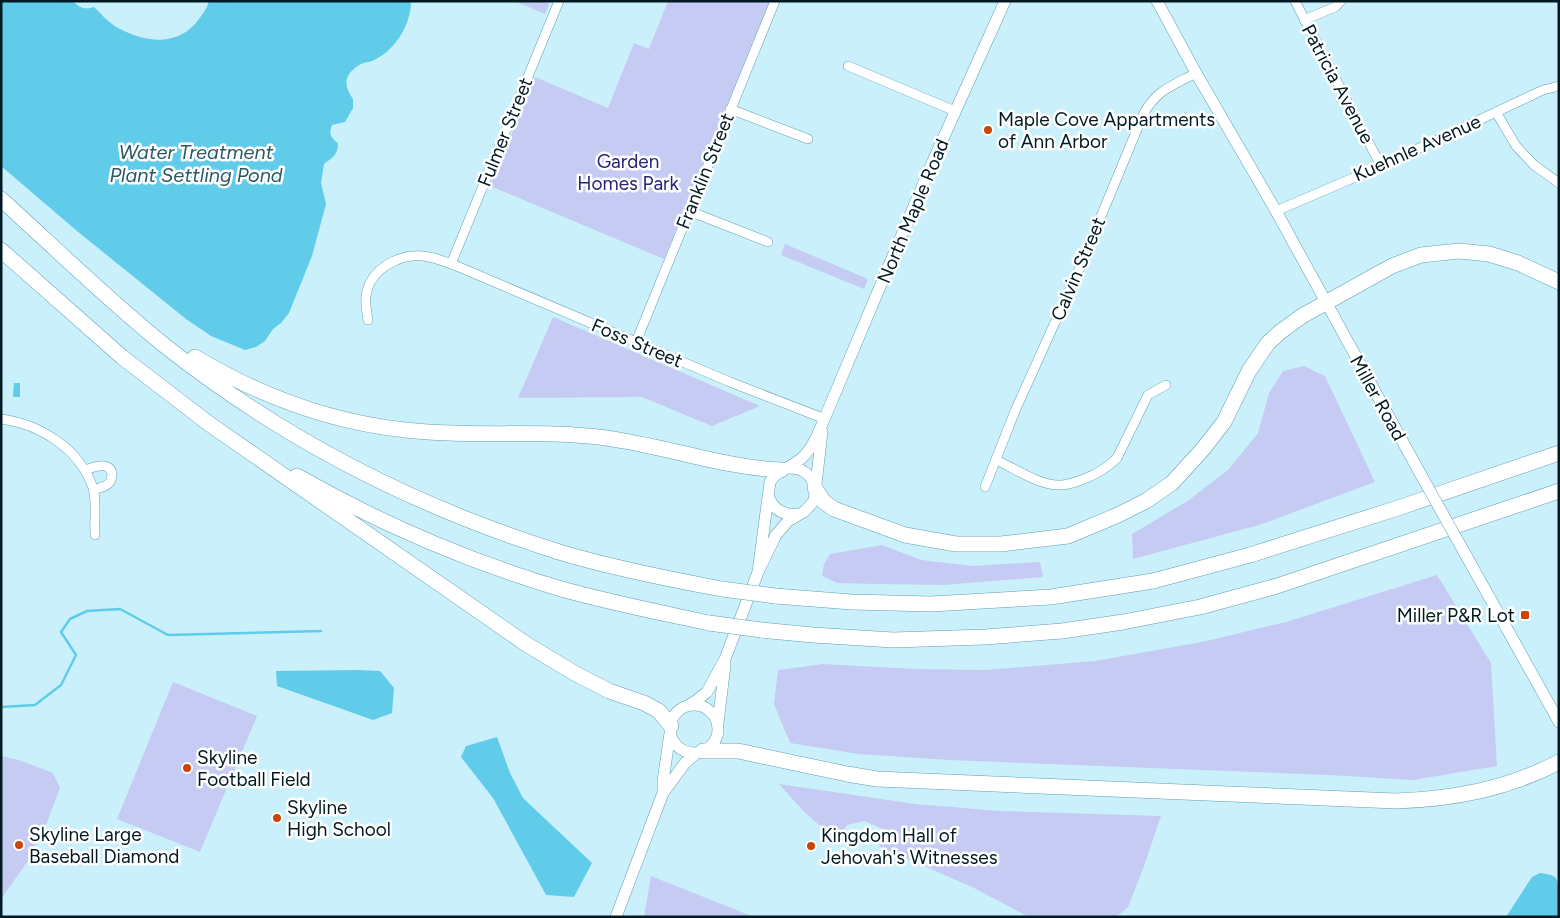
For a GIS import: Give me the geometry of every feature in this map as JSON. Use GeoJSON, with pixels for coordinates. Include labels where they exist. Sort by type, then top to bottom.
{"type":"FeatureCollection","features":[{"type":"Feature","properties":{"kind":"highway"},"geometry":{"type":"LineString","coordinates":[[1,200],[164,344],[228,392],[308,443],[362,473],[406,494],[502,532],[560,552],[664,578],[722,589],[814,600],[886,604],[1050,597],[1153,581],[1250,555],[1559,453]]}},
{"type":"Feature","properties":{"kind":"highway"},"geometry":{"type":"LineString","coordinates":[[1,250],[122,357],[208,423],[526,644],[601,686],[659,711],[671,728]]}},
{"type":"Feature","properties":{"kind":"highway"},"geometry":{"type":"LineString","coordinates":[[815,487],[824,502],[834,509],[905,534],[956,544],[976,545],[1030,542],[1068,536],[1146,501],[1172,482],[1203,449],[1224,422],[1249,371],[1268,343],[1280,332],[1325,303],[1392,266],[1421,255],[1459,251],[1489,254],[1559,282]]}},
{"type":"Feature","properties":{"kind":"highway"},"geometry":{"type":"LineString","coordinates":[[118,305],[181,349],[236,381],[271,397],[347,421],[405,430],[604,438],[650,446],[746,468],[785,469]]}},
{"type":"Feature","properties":{"kind":"highway"},"geometry":{"type":"LineString","coordinates":[[208,423],[314,485],[382,519],[454,551],[558,588],[627,606],[709,623],[813,635],[902,640],[1062,630],[1123,622],[1200,607],[1277,586],[1559,491]]}},
{"type":"Feature","properties":{"kind":"highway"},"geometry":{"type":"LineString","coordinates":[[701,752],[738,751],[877,779],[1396,802],[1429,800],[1485,790],[1530,776],[1559,762]]}},
{"type":"Feature","properties":{"kind":"main road","name":"North Maple Road"},"geometry":{"type":"LineString","coordinates":[[758,572],[770,482],[774,475],[809,451],[824,420],[955,112],[1005,1]]}},
{"type":"Feature","properties":{"kind":"main road","name":"Miller Road"},"geometry":{"type":"LineString","coordinates":[[1157,1],[1196,74],[1276,211],[1325,303],[1559,722]]}},
{"type":"Feature","properties":{"kind":"main road","name":"North Maple Road"},"geometry":{"type":"LineString","coordinates":[[689,705],[707,692],[725,659],[758,572],[776,535],[782,527],[805,511],[814,501],[824,420]]}},
{"type":"Feature","properties":{"kind":"main road"},"geometry":{"type":"LineString","coordinates":[[785,469],[796,468],[808,474],[815,487]]}},
{"type":"Feature","properties":{"kind":"main road"},"geometry":{"type":"LineString","coordinates":[[769,498],[777,510],[792,515],[799,514]]}},
{"type":"Feature","properties":{"kind":"main road","name":"North Maple Road"},"geometry":{"type":"LineString","coordinates":[[718,725],[725,659]]}},
{"type":"Feature","properties":{"kind":"main road"},"geometry":{"type":"LineString","coordinates":[[616,917],[663,793],[685,763],[710,747],[715,741],[718,733],[716,718],[704,707],[689,705],[677,713],[671,728],[663,793]]}},
{"type":"Feature","properties":{"kind":"main road"},"geometry":{"type":"LineString","coordinates":[[671,728],[675,742],[679,747],[692,752],[701,752]]}},
{"type":"Feature","properties":{"kind":"street","name":"Fulmer Street"},"geometry":{"type":"LineString","coordinates":[[451,264],[559,1]]}},
{"type":"Feature","properties":{"kind":"street","name":"Franklin Street"},"geometry":{"type":"LineString","coordinates":[[636,342],[775,1]]}},
{"type":"Feature","properties":{"kind":"street","name":"Patricia Avenue"},"geometry":{"type":"LineString","coordinates":[[1295,1],[1381,166]]}},
{"type":"Feature","properties":{"kind":"street"},"geometry":{"type":"LineString","coordinates":[[1304,20],[1335,7],[1341,1]]}},
{"type":"Feature","properties":{"kind":"street"},"geometry":{"type":"LineString","coordinates":[[848,66],[955,112]]}},
{"type":"Feature","properties":{"kind":"street","name":"Calvin Street"},"geometry":{"type":"LineString","coordinates":[[985,487],[1015,411],[1080,267],[1148,104],[1160,92],[1196,74]]}},
{"type":"Feature","properties":{"kind":"street","name":"Kuehnle Avenue"},"geometry":{"type":"LineString","coordinates":[[1276,211],[1381,166],[1542,90],[1559,86]]}},
{"type":"Feature","properties":{"kind":"street"},"geometry":{"type":"LineString","coordinates":[[730,109],[808,139]]}},
{"type":"Feature","properties":{"kind":"street"},"geometry":{"type":"LineString","coordinates":[[1496,112],[1516,146],[1534,165],[1559,183]]}},
{"type":"Feature","properties":{"kind":"street"},"geometry":{"type":"LineString","coordinates":[[689,211],[768,242]]}},
{"type":"Feature","properties":{"kind":"street","name":"Foss Street"},"geometry":{"type":"LineString","coordinates":[[368,320],[366,297],[371,281],[379,271],[405,257],[428,257],[451,264],[824,420]]}},
{"type":"Feature","properties":{"kind":"street"},"geometry":{"type":"LineString","coordinates":[[996,460],[1038,480],[1058,486],[1072,484],[1091,476],[1109,466],[1117,458],[1148,395],[1166,385]]}},
{"type":"Feature","properties":{"kind":"street"},"geometry":{"type":"LineString","coordinates":[[1,419],[36,428],[57,440],[85,470],[94,490],[95,535]]}},
{"type":"Feature","properties":{"kind":"street"},"geometry":{"type":"LineString","coordinates":[[85,470],[100,465],[106,466],[111,471],[112,478],[109,484],[94,490]]}},
{"type":"Feature","properties":{"kind":"green space"},"geometry":{"type":"Polygon","coordinates":[[[514,1],[543,1],[549,4],[545,14],[514,1]]]}},
{"type":"Feature","properties":{"kind":"green space","name":"Garden Homes Park"},"geometry":{"type":"Polygon","coordinates":[[[668,1],[770,1],[664,259],[490,186],[535,77],[608,108],[634,43],[649,49],[668,1]]]}},
{"type":"Feature","properties":{"kind":"green space"},"geometry":{"type":"Polygon","coordinates":[[[785,244],[868,279],[864,289],[781,255],[785,244]]]}},
{"type":"Feature","properties":{"kind":"green space"},"geometry":{"type":"Polygon","coordinates":[[[553,317],[760,406],[712,426],[642,397],[518,398],[553,317]]]}},
{"type":"Feature","properties":{"kind":"green space"},"geometry":{"type":"Polygon","coordinates":[[[1304,366],[1325,376],[1375,482],[1259,525],[1133,559],[1132,534],[1189,500],[1229,469],[1258,433],[1269,393],[1283,371],[1304,366]]]}},
{"type":"Feature","properties":{"kind":"green space"},"geometry":{"type":"Polygon","coordinates":[[[882,545],[921,560],[973,566],[1040,562],[1043,577],[944,585],[837,583],[822,576],[824,564],[830,554],[882,545]]]}},
{"type":"Feature","properties":{"kind":"green space"},"geometry":{"type":"Polygon","coordinates":[[[1437,575],[1491,663],[1497,766],[1413,780],[949,760],[859,754],[790,743],[774,704],[778,670],[823,664],[915,669],[984,670],[1095,661],[1202,642],[1286,622],[1437,575]]]}},
{"type":"Feature","properties":{"kind":"green space","name":"Skyline Football Field"},"geometry":{"type":"Polygon","coordinates":[[[173,682],[257,716],[200,852],[117,819],[173,682]]]}},
{"type":"Feature","properties":{"kind":"green space","name":"Skyline Large Baseball Diamond"},"geometry":{"type":"Polygon","coordinates":[[[1,756],[19,760],[53,773],[60,788],[46,825],[26,864],[1,899],[1,756]]]}},
{"type":"Feature","properties":{"kind":"green space"},"geometry":{"type":"Polygon","coordinates":[[[779,784],[915,804],[1000,811],[1161,816],[1128,907],[1116,917],[1029,917],[974,888],[879,846],[887,831],[865,821],[847,825],[841,835],[832,833],[807,815],[779,784]]]}},
{"type":"Feature","properties":{"kind":"green space"},"geometry":{"type":"Polygon","coordinates":[[[651,876],[754,917],[644,917],[651,876]]]}},
{"type":"Feature","properties":{"kind":"water","name":"Water Treatment Plant Settling Pond"},"geometry":{"type":"Polygon","coordinates":[[[1,1],[73,1],[82,8],[94,7],[120,29],[139,37],[159,40],[169,39],[187,31],[201,16],[209,1],[411,1],[405,27],[396,42],[383,55],[356,67],[351,71],[347,79],[346,84],[353,99],[353,108],[345,122],[332,125],[331,128],[330,133],[338,143],[338,147],[334,155],[324,164],[321,183],[326,204],[312,256],[289,313],[273,329],[265,341],[256,347],[245,350],[211,336],[186,319],[77,231],[1,166],[1,1]]]}},
{"type":"Feature","properties":{"kind":"water"},"geometry":{"type":"Polygon","coordinates":[[[14,383],[20,383],[20,397],[13,397],[14,383]]]}},
{"type":"Feature","properties":{"kind":"water"},"geometry":{"type":"Polygon","coordinates":[[[276,671],[380,671],[394,688],[392,713],[373,720],[277,686],[276,671]]]}},
{"type":"Feature","properties":{"kind":"water"},"geometry":{"type":"Polygon","coordinates":[[[497,737],[510,773],[523,798],[592,863],[574,897],[546,895],[493,798],[461,757],[466,746],[497,737]]]}},
{"type":"Feature","properties":{"kind":"water"},"geometry":{"type":"Polygon","coordinates":[[[1540,873],[1556,878],[1559,891],[1559,917],[1506,917],[1532,877],[1540,873]]]}},
{"type":"Feature","properties":{"kind":"waterway"},"geometry":{"type":"LineString","coordinates":[[1,707],[35,705],[61,685],[76,655],[61,632],[70,619],[87,611],[120,609],[168,635],[321,631]]}},
{"type":"Feature","properties":{"kind":"place","name":"Maple Cove Appartments of Ann Arbor"},"geometry":{"type":"Point","coordinates":[988,130]}},
{"type":"Feature","properties":{"kind":"place","name":"Miller P&R Lot"},"geometry":{"type":"Point","coordinates":[1525,615]}},
{"type":"Feature","properties":{"kind":"place","name":"Skyline Football Field"},"geometry":{"type":"Point","coordinates":[187,768]}},
{"type":"Feature","properties":{"kind":"place","name":"Skyline High School"},"geometry":{"type":"Point","coordinates":[277,818]}},
{"type":"Feature","properties":{"kind":"place","name":"Skyline Large Baseball Diamond"},"geometry":{"type":"Point","coordinates":[19,845]}},
{"type":"Feature","properties":{"kind":"place","name":"Kingdom Hall of Jehovah's Witnesses"},"geometry":{"type":"Point","coordinates":[811,846]}}]}
